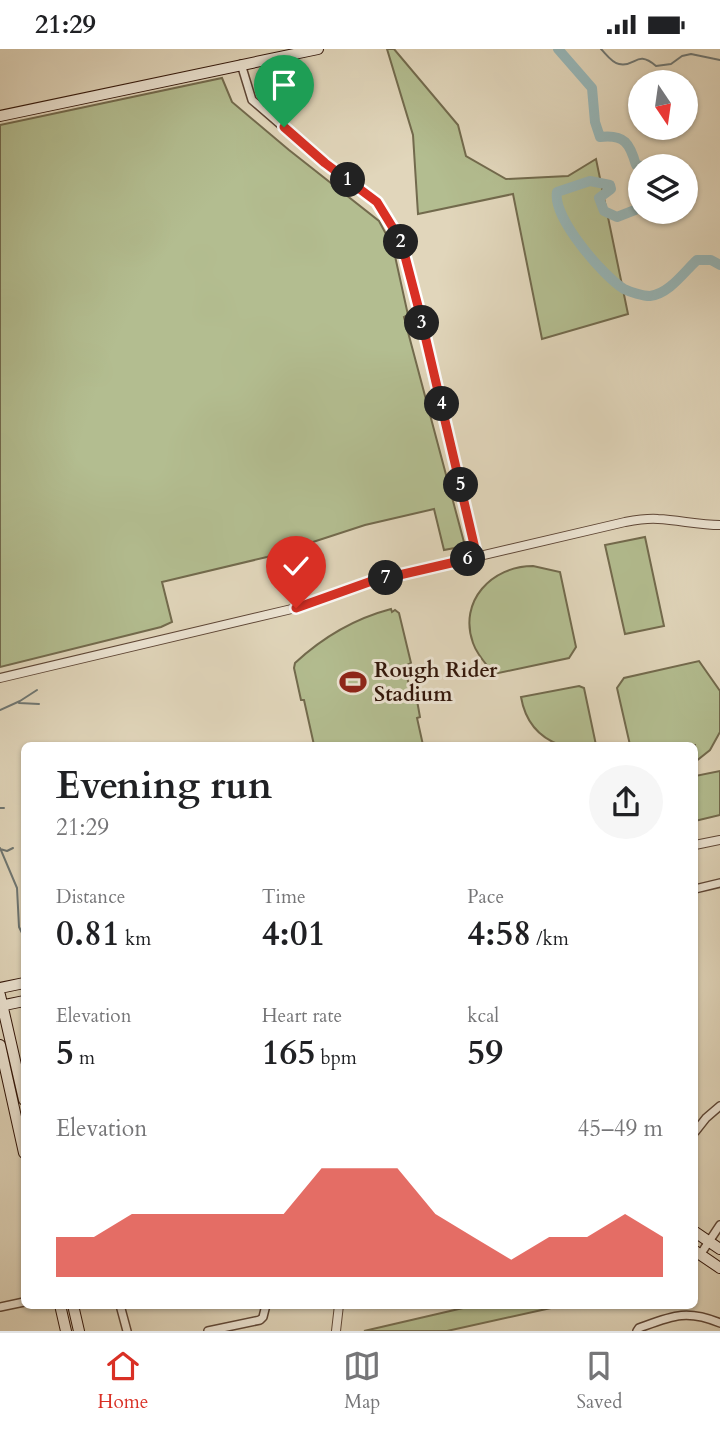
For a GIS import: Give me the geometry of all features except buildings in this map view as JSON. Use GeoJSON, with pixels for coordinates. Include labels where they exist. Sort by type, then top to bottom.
{"type":"FeatureCollection","features":[{"type":"Feature","properties":{"kind":"main road"},"geometry":{"type":"LineString","coordinates":[[0,116],[318,49]]}},
{"type":"Feature","properties":{"kind":"main road"},"geometry":{"type":"LineString","coordinates":[[0,988],[21,984]]}},
{"type":"Feature","properties":{"kind":"main road"},"geometry":{"type":"LineString","coordinates":[[0,995],[21,1088]]}},
{"type":"Feature","properties":{"kind":"main road"},"geometry":{"type":"LineString","coordinates":[[1,1006],[21,1002]]}},
{"type":"Feature","properties":{"kind":"main road"},"geometry":{"type":"LineString","coordinates":[[0,1045],[21,1140]]}},
{"type":"Feature","properties":{"kind":"main road"},"geometry":{"type":"LineString","coordinates":[[698,1234],[720,1249]]}},
{"type":"Feature","properties":{"kind":"main road"},"geometry":{"type":"LineString","coordinates":[[698,1254],[720,1268]]}},
{"type":"Feature","properties":{"kind":"main road"},"geometry":{"type":"LineString","coordinates":[[61,1309],[66,1331]]}},
{"type":"Feature","properties":{"kind":"main road"},"geometry":{"type":"LineString","coordinates":[[74,1309],[79,1331]]}},
{"type":"Feature","properties":{"kind":"street"},"geometry":{"type":"LineString","coordinates":[[241,64],[252,100],[325,163],[377,202],[401,241],[477,557]]}},
{"type":"Feature","properties":{"kind":"street"},"geometry":{"type":"LineString","coordinates":[[0,678],[296,608],[369,582],[643,519],[720,525]]}},
{"type":"Feature","properties":{"kind":"street"},"geometry":{"type":"LineString","coordinates":[[698,844],[719,840],[720,851]]}},
{"type":"Feature","properties":{"kind":"street"},"geometry":{"type":"LineString","coordinates":[[698,889],[720,883]]}},
{"type":"Feature","properties":{"kind":"street"},"geometry":{"type":"LineString","coordinates":[[698,1128],[720,1106]]}},
{"type":"Feature","properties":{"kind":"street"},"geometry":{"type":"LineString","coordinates":[[698,1252],[720,1225]]}},
{"type":"Feature","properties":{"kind":"street"},"geometry":{"type":"LineString","coordinates":[[0,1307],[21,1303]]}},
{"type":"Feature","properties":{"kind":"street"},"geometry":{"type":"LineString","coordinates":[[121,1309],[127,1331]]}},
{"type":"Feature","properties":{"kind":"street"},"geometry":{"type":"LineString","coordinates":[[208,1331],[260,1319],[264,1309]]}},
{"type":"Feature","properties":{"kind":"street"},"geometry":{"type":"LineString","coordinates":[[336,1331],[339,1309]]}},
{"type":"Feature","properties":{"kind":"street"},"geometry":{"type":"LineString","coordinates":[[637,1331],[672,1316],[702,1316],[720,1323]]}},
{"type":"Feature","properties":{"kind":"green space"},"geometry":{"type":"Polygon","coordinates":[[[387,49],[394,49],[458,125],[466,156],[506,179],[568,176],[596,159],[628,314],[542,339],[513,194],[418,214],[413,135],[387,49]]]}},
{"type":"Feature","properties":{"kind":"green space"},"geometry":{"type":"Polygon","coordinates":[[[222,78],[232,102],[379,221],[393,247],[408,315],[404,317],[465,546],[444,550],[434,509],[365,525],[267,557],[162,582],[172,622],[161,627],[0,667],[0,125],[222,78]]]}},
{"type":"Feature","properties":{"kind":"green space"},"geometry":{"type":"Polygon","coordinates":[[[645,537],[664,626],[625,634],[605,545],[645,537]]]}},
{"type":"Feature","properties":{"kind":"green space"},"geometry":{"type":"Polygon","coordinates":[[[533,566],[560,572],[576,647],[569,658],[494,674],[473,643],[470,613],[482,589],[492,579],[504,572],[533,566]]]}},
{"type":"Feature","properties":{"kind":"green space","name":"Rough Rider Stadium"},"geometry":{"type":"Polygon","coordinates":[[[391,609],[392,612],[395,610],[399,613],[411,663],[405,666],[411,696],[416,695],[422,742],[313,742],[304,700],[301,700],[295,663],[339,630],[391,609]]]}},
{"type":"Feature","properties":{"kind":"green space"},"geometry":{"type":"Polygon","coordinates":[[[699,661],[720,691],[720,732],[710,750],[698,760],[698,742],[629,742],[617,688],[624,678],[699,661]]]}},
{"type":"Feature","properties":{"kind":"green space"},"geometry":{"type":"Polygon","coordinates":[[[579,686],[584,688],[595,742],[552,742],[529,720],[521,697],[579,686]]]}},
{"type":"Feature","properties":{"kind":"green space"},"geometry":{"type":"Polygon","coordinates":[[[720,771],[720,815],[698,820],[698,775],[720,771]]]}},
{"type":"Feature","properties":{"kind":"green space"},"geometry":{"type":"Polygon","coordinates":[[[459,1309],[546,1309],[447,1331],[364,1331],[459,1309]]]}},
{"type":"Feature","properties":{"kind":"waterway"},"geometry":{"type":"LineString","coordinates":[[558,49],[592,88],[595,122],[600,137],[621,139],[629,146],[632,154]]}},
{"type":"Feature","properties":{"kind":"waterway"},"geometry":{"type":"LineString","coordinates":[[601,49],[614,62],[625,65],[640,59],[656,66],[671,64],[682,56],[691,54],[720,60]]}},
{"type":"Feature","properties":{"kind":"waterway"},"geometry":{"type":"LineString","coordinates":[[628,213],[617,217],[604,211],[599,198],[611,189],[610,185],[590,181],[557,192],[562,216],[570,230],[604,272],[627,290],[650,296],[670,287],[697,260],[711,260],[720,265]]}},
{"type":"Feature","properties":{"kind":"waterway"},"geometry":{"type":"LineString","coordinates":[[0,710],[37,690]]}},
{"type":"Feature","properties":{"kind":"waterway"},"geometry":{"type":"LineString","coordinates":[[19,703],[39,704]]}},
{"type":"Feature","properties":{"kind":"waterway"},"geometry":{"type":"LineString","coordinates":[[0,848],[17,888],[21,931]]}},
{"type":"Feature","properties":{"kind":"waterway"},"geometry":{"type":"LineString","coordinates":[[0,849],[7,851],[13,848]]}},
{"type":"Feature","properties":{"kind":"place","name":"Rough Rider Stadium"},"geometry":{"type":"Point","coordinates":[353,682]}},
{"type":"Feature","properties":{"kind":"route"},"geometry":{"type":"LineString","coordinates":[[284,127],[325,163],[377,202],[401,241],[477,557],[369,582],[296,608]]}}]}
